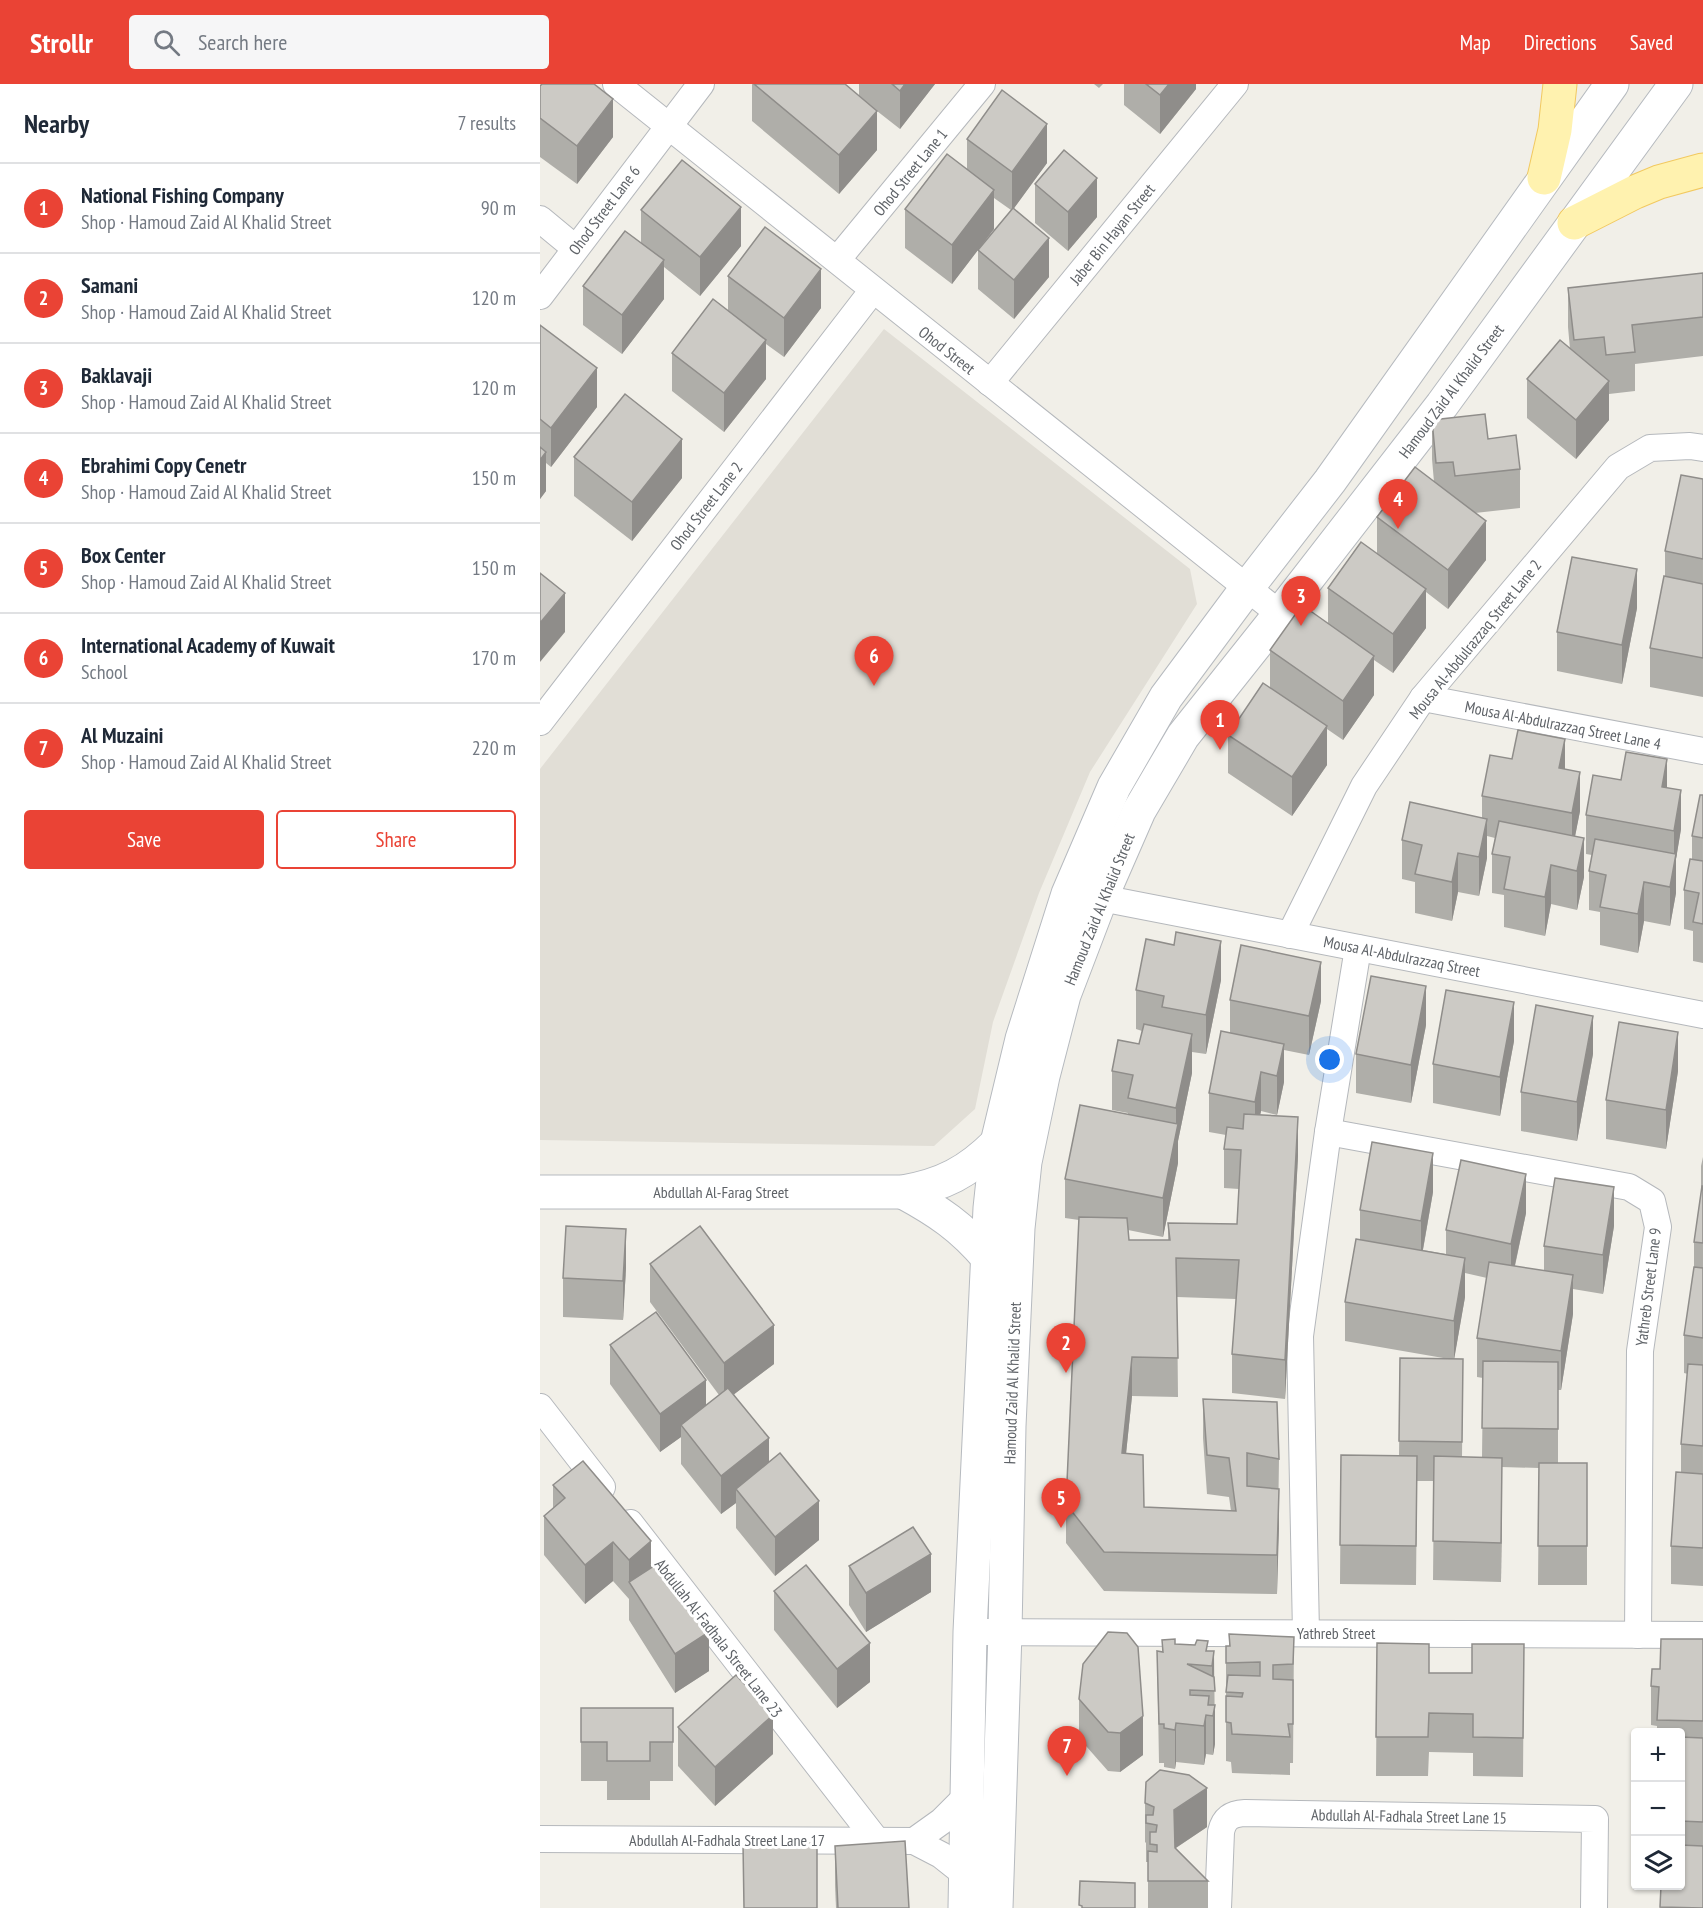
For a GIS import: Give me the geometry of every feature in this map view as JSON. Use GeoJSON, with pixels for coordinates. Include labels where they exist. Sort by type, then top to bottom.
{"type":"FeatureCollection","features":[{"type":"Feature","properties":{"kind":"main road"},"geometry":{"type":"LineString","coordinates":[[1544,177],[1555,130],[1560,84]]}},
{"type":"Feature","properties":{"kind":"main road","name":"Hamoud Zaid Al Khalid Street"},"geometry":{"type":"LineString","coordinates":[[965,1908],[970,1632],[990,1208],[997,1143],[1022,1039],[1068,894],[1114,787],[1166,697],[1246,588],[1330,481],[1612,84]]}},
{"type":"Feature","properties":{"kind":"main road","name":"Hamoud Zaid Al Khalid Street"},"geometry":{"type":"LineString","coordinates":[[996,1908],[1009,1426],[1018,1228],[1025,1162],[1043,1076],[1064,995],[1101,898],[1138,811],[1183,736],[1442,405],[1676,84]]}},
{"type":"Feature","properties":{"kind":"main road"},"geometry":{"type":"LineString","coordinates":[[1574,224],[1635,192],[1659,182],[1703,170]]}},
{"type":"Feature","properties":{"kind":"main road","name":"Abdullah Al-Farag Street"},"geometry":{"type":"LineString","coordinates":[[540,1192],[903,1192],[924,1189],[945,1182],[964,1172],[997,1143]]}},
{"type":"Feature","properties":{"kind":"main road","name":"Abdullah Al-Farag Street"},"geometry":{"type":"LineString","coordinates":[[903,1192],[941,1213],[958,1226],[988,1258]]}},
{"type":"Feature","properties":{"kind":"street","name":"Ohod Street"},"geometry":{"type":"LineString","coordinates":[[616,84],[1280,614]]}},
{"type":"Feature","properties":{"kind":"street","name":"Ohod Street Lane 6"},"geometry":{"type":"LineString","coordinates":[[540,296],[701,84]]}},
{"type":"Feature","properties":{"kind":"street","name":"Ohod Street Lane 1"},"geometry":{"type":"LineString","coordinates":[[837,260],[982,84]]}},
{"type":"Feature","properties":{"kind":"street","name":"Jaber Bin Hayan Street"},"geometry":{"type":"LineString","coordinates":[[990,383],[1235,84]]}},
{"type":"Feature","properties":{"kind":"street"},"geometry":{"type":"LineString","coordinates":[[540,219],[575,248]]}},
{"type":"Feature","properties":{"kind":"street","name":"Ohod Street Lane 2"},"geometry":{"type":"LineString","coordinates":[[540,722],[873,290]]}},
{"type":"Feature","properties":{"kind":"street","name":"Mousa Al-Abdulrazzaq Street Lane 2"},"geometry":{"type":"LineString","coordinates":[[1290,935],[1364,786],[1423,698],[1618,467],[1650,448],[1690,446],[1703,448]]}},
{"type":"Feature","properties":{"kind":"street","name":"Mousa Al-Abdulrazzaq Street Lane 4"},"geometry":{"type":"LineString","coordinates":[[1423,698],[1703,752]]}},
{"type":"Feature","properties":{"kind":"street","name":"Mousa Al-Abdulrazzaq Street"},"geometry":{"type":"LineString","coordinates":[[1101,898],[1703,1015]]}},
{"type":"Feature","properties":{"kind":"street"},"geometry":{"type":"LineString","coordinates":[[1306,1633],[1300,1336],[1328,1132],[1358,948]]}},
{"type":"Feature","properties":{"kind":"street","name":"Yathreb Street Lane 9"},"geometry":{"type":"LineString","coordinates":[[1328,1132],[1629,1187],[1652,1201],[1658,1227],[1640,1351],[1638,1635]]}},
{"type":"Feature","properties":{"kind":"street","name":"Abdullah Al-Fadhala Street Lane 23"},"geometry":{"type":"LineString","coordinates":[[540,1407],[877,1840]]}},
{"type":"Feature","properties":{"kind":"street","name":"Yathreb Street"},"geometry":{"type":"LineString","coordinates":[[970,1632],[1703,1635]]}},
{"type":"Feature","properties":{"kind":"street"},"geometry":{"type":"LineString","coordinates":[[914,1841],[942,1821],[966,1797]]}},
{"type":"Feature","properties":{"kind":"street","name":"Abdullah Al-Fadhala Street Lane 15"},"geometry":{"type":"LineString","coordinates":[[1218,1908],[1223,1823],[1227,1818],[1245,1813],[1595,1819],[1594,1908]]}},
{"type":"Feature","properties":{"kind":"street","name":"Abdullah Al-Fadhala Street Lane 17"},"geometry":{"type":"LineString","coordinates":[[540,1839],[914,1841],[941,1856],[965,1874]]}},
{"type":"Feature","properties":{"kind":"shaded area"},"geometry":{"type":"Polygon","coordinates":[[[884,329],[1190,569],[1197,604],[1090,772],[1039,893],[993,1022],[975,1109],[934,1146],[540,1140],[540,769],[884,329]]]}},
{"type":"Feature","properties":{"kind":"building"},"geometry":{"type":"Polygon","coordinates":[[[542,84],[594,84],[613,99],[577,146],[540,118],[540,86],[542,84]]]}},
{"type":"Feature","properties":{"kind":"building"},"geometry":{"type":"Polygon","coordinates":[[[754,84],[845,84],[877,111],[839,155],[754,84]]]}},
{"type":"Feature","properties":{"kind":"building"},"geometry":{"type":"Polygon","coordinates":[[[892,84],[905,84],[900,91],[892,84]]]}},
{"type":"Feature","properties":{"kind":"building"},"geometry":{"type":"Polygon","coordinates":[[[1146,84],[1169,84],[1160,95],[1146,84]]]}},
{"type":"Feature","properties":{"kind":"building"},"geometry":{"type":"Polygon","coordinates":[[[1002,90],[1047,124],[1012,172],[967,139],[1002,90]]]}},
{"type":"Feature","properties":{"kind":"building"},"geometry":{"type":"Polygon","coordinates":[[[1064,150],[1097,178],[1068,212],[1035,184],[1064,150]]]}},
{"type":"Feature","properties":{"kind":"building"},"geometry":{"type":"Polygon","coordinates":[[[947,154],[994,190],[952,245],[905,209],[947,154]]]}},
{"type":"Feature","properties":{"kind":"building"},"geometry":{"type":"Polygon","coordinates":[[[682,160],[741,207],[700,257],[641,210],[682,160]]]}},
{"type":"Feature","properties":{"kind":"building"},"geometry":{"type":"Polygon","coordinates":[[[1013,208],[1049,238],[1014,280],[978,250],[1013,208]]]}},
{"type":"Feature","properties":{"kind":"building"},"geometry":{"type":"Polygon","coordinates":[[[765,227],[821,269],[784,318],[728,276],[765,227]]]}},
{"type":"Feature","properties":{"kind":"building"},"geometry":{"type":"Polygon","coordinates":[[[625,231],[664,260],[622,315],[583,286],[625,231]]]}},
{"type":"Feature","properties":{"kind":"building"},"geometry":{"type":"Polygon","coordinates":[[[1703,273],[1703,317],[1632,325],[1635,352],[1606,355],[1604,337],[1574,340],[1568,288],[1703,273]]]}},
{"type":"Feature","properties":{"kind":"building"},"geometry":{"type":"Polygon","coordinates":[[[713,299],[766,340],[724,393],[672,353],[713,299]]]}},
{"type":"Feature","properties":{"kind":"building"},"geometry":{"type":"Polygon","coordinates":[[[540,325],[597,368],[551,428],[540,419],[540,325]]]}},
{"type":"Feature","properties":{"kind":"building"},"geometry":{"type":"Polygon","coordinates":[[[1560,340],[1609,381],[1576,420],[1527,379],[1560,340]]]}},
{"type":"Feature","properties":{"kind":"building"},"geometry":{"type":"Polygon","coordinates":[[[625,394],[682,439],[632,502],[574,457],[625,394]]]}},
{"type":"Feature","properties":{"kind":"building"},"geometry":{"type":"Polygon","coordinates":[[[1485,414],[1488,439],[1516,435],[1520,469],[1455,476],[1453,462],[1436,463],[1432,420],[1485,414]]]}},
{"type":"Feature","properties":{"kind":"building"},"geometry":{"type":"Polygon","coordinates":[[[540,447],[546,452],[540,460],[540,447]]]}},
{"type":"Feature","properties":{"kind":"building"},"geometry":{"type":"Polygon","coordinates":[[[1415,467],[1486,521],[1448,570],[1377,517],[1415,467]]]}},
{"type":"Feature","properties":{"kind":"building"},"geometry":{"type":"Polygon","coordinates":[[[1681,475],[1703,479],[1703,559],[1665,551],[1681,475]]]}},
{"type":"Feature","properties":{"kind":"building"},"geometry":{"type":"Polygon","coordinates":[[[1361,542],[1426,589],[1393,634],[1328,588],[1361,542]]]}},
{"type":"Feature","properties":{"kind":"building"},"geometry":{"type":"Polygon","coordinates":[[[1572,557],[1637,569],[1622,645],[1557,632],[1572,557]]]}},
{"type":"Feature","properties":{"kind":"building"},"geometry":{"type":"Polygon","coordinates":[[[540,573],[565,593],[540,623],[540,573]]]}},
{"type":"Feature","properties":{"kind":"building"},"geometry":{"type":"Polygon","coordinates":[[[1664,576],[1703,584],[1703,658],[1650,648],[1664,576]]]}},
{"type":"Feature","properties":{"kind":"building"},"geometry":{"type":"Polygon","coordinates":[[[1302,605],[1374,656],[1343,701],[1270,650],[1302,605]]]}},
{"type":"Feature","properties":{"kind":"building"},"geometry":{"type":"Polygon","coordinates":[[[1263,683],[1327,726],[1292,777],[1228,735],[1263,683]]]}},
{"type":"Feature","properties":{"kind":"building"},"geometry":{"type":"Polygon","coordinates":[[[1518,730],[1565,739],[1559,768],[1580,772],[1572,813],[1482,796],[1490,755],[1512,759],[1518,730]]]}},
{"type":"Feature","properties":{"kind":"building"},"geometry":{"type":"Polygon","coordinates":[[[1626,752],[1667,759],[1662,787],[1681,790],[1674,831],[1586,815],[1593,775],[1621,780],[1626,752]]]}},
{"type":"Feature","properties":{"kind":"building"},"geometry":{"type":"Polygon","coordinates":[[[1700,795],[1703,795],[1703,838],[1692,836],[1700,795]]]}},
{"type":"Feature","properties":{"kind":"building"},"geometry":{"type":"Polygon","coordinates":[[[1410,802],[1487,819],[1479,857],[1458,853],[1452,882],[1415,874],[1422,845],[1402,840],[1410,802]]]}},
{"type":"Feature","properties":{"kind":"building"},"geometry":{"type":"Polygon","coordinates":[[[1499,821],[1584,838],[1577,871],[1551,865],[1545,897],[1504,889],[1510,857],[1492,854],[1499,821]]]}},
{"type":"Feature","properties":{"kind":"building"},"geometry":{"type":"Polygon","coordinates":[[[1595,839],[1676,854],[1670,887],[1644,882],[1638,914],[1600,907],[1606,875],[1589,871],[1595,839]]]}},
{"type":"Feature","properties":{"kind":"building"},"geometry":{"type":"Polygon","coordinates":[[[1690,859],[1703,861],[1703,924],[1693,922],[1699,893],[1684,890],[1690,859]]]}},
{"type":"Feature","properties":{"kind":"building"},"geometry":{"type":"Polygon","coordinates":[[[1176,932],[1221,941],[1206,1015],[1162,1007],[1164,996],[1136,990],[1146,939],[1174,945],[1176,932]]]}},
{"type":"Feature","properties":{"kind":"building"},"geometry":{"type":"Polygon","coordinates":[[[1241,945],[1321,962],[1309,1016],[1230,1000],[1241,945]]]}},
{"type":"Feature","properties":{"kind":"building"},"geometry":{"type":"Polygon","coordinates":[[[1371,976],[1426,986],[1411,1065],[1356,1054],[1371,976]]]}},
{"type":"Feature","properties":{"kind":"building"},"geometry":{"type":"Polygon","coordinates":[[[1446,990],[1514,1002],[1500,1077],[1433,1064],[1446,990]]]}},
{"type":"Feature","properties":{"kind":"building"},"geometry":{"type":"Polygon","coordinates":[[[1536,1005],[1593,1016],[1577,1102],[1521,1092],[1536,1005]]]}},
{"type":"Feature","properties":{"kind":"building"},"geometry":{"type":"Polygon","coordinates":[[[1619,1022],[1678,1032],[1666,1110],[1606,1100],[1619,1022]]]}},
{"type":"Feature","properties":{"kind":"building"},"geometry":{"type":"Polygon","coordinates":[[[1144,1024],[1192,1034],[1176,1108],[1128,1098],[1133,1075],[1112,1071],[1118,1040],[1139,1044],[1144,1024]]]}},
{"type":"Feature","properties":{"kind":"building"},"geometry":{"type":"Polygon","coordinates":[[[1221,1031],[1284,1044],[1277,1076],[1261,1072],[1255,1102],[1209,1093],[1221,1031]]]}},
{"type":"Feature","properties":{"kind":"building"},"geometry":{"type":"Polygon","coordinates":[[[1080,1105],[1178,1124],[1163,1198],[1065,1179],[1080,1105]]]}},
{"type":"Feature","properties":{"kind":"building"},"geometry":{"type":"Polygon","coordinates":[[[1244,1114],[1298,1117],[1285,1360],[1232,1354],[1239,1260],[1176,1258],[1178,1358],[1132,1357],[1122,1453],[1143,1455],[1144,1507],[1236,1511],[1229,1458],[1207,1455],[1203,1399],[1277,1402],[1279,1459],[1247,1453],[1247,1486],[1279,1489],[1277,1555],[1104,1552],[1066,1504],[1079,1217],[1127,1218],[1129,1240],[1170,1240],[1168,1223],[1237,1224],[1241,1150],[1224,1149],[1227,1127],[1243,1129],[1244,1114]]]}},
{"type":"Feature","properties":{"kind":"building"},"geometry":{"type":"Polygon","coordinates":[[[1372,1142],[1433,1153],[1421,1221],[1360,1210],[1372,1142]]]}},
{"type":"Feature","properties":{"kind":"building"},"geometry":{"type":"Polygon","coordinates":[[[1461,1160],[1526,1174],[1511,1244],[1446,1230],[1461,1160]]]}},
{"type":"Feature","properties":{"kind":"building"},"geometry":{"type":"Polygon","coordinates":[[[1555,1178],[1614,1187],[1603,1255],[1544,1246],[1555,1178]]]}},
{"type":"Feature","properties":{"kind":"building"},"geometry":{"type":"Polygon","coordinates":[[[1703,1186],[1703,1243],[1694,1242],[1703,1186]]]}},
{"type":"Feature","properties":{"kind":"building"},"geometry":{"type":"Polygon","coordinates":[[[566,1226],[626,1229],[623,1281],[563,1278],[566,1226]]]}},
{"type":"Feature","properties":{"kind":"building"},"geometry":{"type":"Polygon","coordinates":[[[700,1226],[774,1325],[724,1363],[650,1264],[700,1226]]]}},
{"type":"Feature","properties":{"kind":"building"},"geometry":{"type":"Polygon","coordinates":[[[1356,1239],[1465,1258],[1454,1321],[1345,1302],[1356,1239]]]}},
{"type":"Feature","properties":{"kind":"building"},"geometry":{"type":"Polygon","coordinates":[[[1489,1262],[1573,1275],[1561,1351],[1477,1338],[1489,1262]]]}},
{"type":"Feature","properties":{"kind":"building"},"geometry":{"type":"Polygon","coordinates":[[[1694,1267],[1703,1268],[1703,1338],[1684,1335],[1694,1267]]]}},
{"type":"Feature","properties":{"kind":"building"},"geometry":{"type":"Polygon","coordinates":[[[656,1312],[706,1380],[660,1414],[610,1345],[656,1312]]]}},
{"type":"Feature","properties":{"kind":"building"},"geometry":{"type":"Polygon","coordinates":[[[1400,1358],[1463,1359],[1462,1442],[1399,1441],[1400,1358]]]}},
{"type":"Feature","properties":{"kind":"building"},"geometry":{"type":"Polygon","coordinates":[[[1483,1361],[1558,1362],[1558,1429],[1482,1428],[1483,1361]]]}},
{"type":"Feature","properties":{"kind":"building"},"geometry":{"type":"Polygon","coordinates":[[[1688,1364],[1703,1365],[1703,1446],[1681,1444],[1688,1364]]]}},
{"type":"Feature","properties":{"kind":"building"},"geometry":{"type":"Polygon","coordinates":[[[728,1388],[769,1438],[721,1476],[681,1425],[728,1388]]]}},
{"type":"Feature","properties":{"kind":"building"},"geometry":{"type":"Polygon","coordinates":[[[780,1453],[819,1501],[775,1537],[736,1489],[780,1453]]]}},
{"type":"Feature","properties":{"kind":"building"},"geometry":{"type":"Polygon","coordinates":[[[1341,1455],[1417,1456],[1416,1546],[1340,1545],[1341,1455]]]}},
{"type":"Feature","properties":{"kind":"building"},"geometry":{"type":"Polygon","coordinates":[[[1434,1456],[1502,1458],[1501,1543],[1433,1541],[1434,1456]]]}},
{"type":"Feature","properties":{"kind":"building"},"geometry":{"type":"Polygon","coordinates":[[[583,1461],[651,1541],[629,1560],[613,1542],[585,1565],[544,1516],[565,1498],[553,1485],[583,1461]]]}},
{"type":"Feature","properties":{"kind":"building"},"geometry":{"type":"Polygon","coordinates":[[[1539,1463],[1587,1463],[1587,1546],[1538,1546],[1539,1463]]]}},
{"type":"Feature","properties":{"kind":"building"},"geometry":{"type":"Polygon","coordinates":[[[1676,1472],[1703,1474],[1703,1548],[1671,1546],[1676,1472]]]}},
{"type":"Feature","properties":{"kind":"building"},"geometry":{"type":"Polygon","coordinates":[[[913,1527],[931,1554],[866,1593],[849,1566],[913,1527]]]}},
{"type":"Feature","properties":{"kind":"building"},"geometry":{"type":"Polygon","coordinates":[[[663,1560],[709,1632],[675,1654],[629,1582],[663,1560]]]}},
{"type":"Feature","properties":{"kind":"building"},"geometry":{"type":"Polygon","coordinates":[[[806,1565],[870,1643],[837,1669],[774,1591],[806,1565]]]}},
{"type":"Feature","properties":{"kind":"building"},"geometry":{"type":"Polygon","coordinates":[[[1108,1632],[1127,1633],[1138,1647],[1143,1716],[1120,1733],[1108,1732],[1079,1699],[1083,1664],[1108,1632]]]}},
{"type":"Feature","properties":{"kind":"building"},"geometry":{"type":"Polygon","coordinates":[[[1229,1634],[1294,1637],[1293,1664],[1273,1665],[1273,1679],[1293,1680],[1293,1724],[1288,1724],[1290,1737],[1232,1734],[1231,1723],[1226,1722],[1226,1696],[1242,1697],[1243,1693],[1226,1692],[1228,1675],[1260,1676],[1260,1662],[1226,1663],[1226,1646],[1230,1646],[1229,1634]]]}},
{"type":"Feature","properties":{"kind":"building"},"geometry":{"type":"Polygon","coordinates":[[[1175,1639],[1175,1644],[1195,1645],[1197,1640],[1208,1641],[1206,1651],[1214,1651],[1212,1666],[1187,1664],[1214,1677],[1215,1691],[1190,1690],[1190,1695],[1209,1696],[1208,1705],[1215,1705],[1213,1716],[1206,1715],[1204,1726],[1176,1723],[1175,1730],[1164,1728],[1164,1724],[1159,1724],[1157,1651],[1163,1652],[1162,1640],[1175,1639]]]}},
{"type":"Feature","properties":{"kind":"building"},"geometry":{"type":"Polygon","coordinates":[[[1661,1639],[1703,1639],[1703,1721],[1657,1720],[1659,1687],[1651,1686],[1652,1669],[1660,1669],[1661,1639]]]}},
{"type":"Feature","properties":{"kind":"building"},"geometry":{"type":"Polygon","coordinates":[[[1377,1643],[1429,1644],[1429,1673],[1472,1673],[1472,1644],[1524,1644],[1523,1738],[1473,1737],[1473,1714],[1429,1713],[1428,1737],[1376,1737],[1377,1643]]]}},
{"type":"Feature","properties":{"kind":"building"},"geometry":{"type":"Polygon","coordinates":[[[736,1675],[773,1715],[715,1767],[678,1727],[736,1675]]]}},
{"type":"Feature","properties":{"kind":"building"},"geometry":{"type":"Polygon","coordinates":[[[581,1708],[673,1708],[673,1742],[650,1742],[650,1761],[607,1761],[607,1742],[581,1742],[581,1708]]]}},
{"type":"Feature","properties":{"kind":"building"},"geometry":{"type":"Polygon","coordinates":[[[1685,1737],[1703,1738],[1703,1822],[1685,1821],[1685,1737]]]}},
{"type":"Feature","properties":{"kind":"building"},"geometry":{"type":"Polygon","coordinates":[[[1160,1770],[1189,1775],[1207,1788],[1174,1810],[1175,1848],[1208,1881],[1148,1881],[1148,1851],[1157,1852],[1157,1845],[1150,1844],[1150,1832],[1156,1832],[1157,1825],[1146,1823],[1146,1815],[1153,1815],[1154,1807],[1145,1803],[1146,1782],[1160,1770]]]}},
{"type":"Feature","properties":{"kind":"building"},"geometry":{"type":"Polygon","coordinates":[[[905,1841],[909,1908],[838,1908],[835,1846],[905,1841]]]}},
{"type":"Feature","properties":{"kind":"building"},"geometry":{"type":"Polygon","coordinates":[[[817,1843],[817,1908],[744,1908],[743,1844],[817,1843]]]}},
{"type":"Feature","properties":{"kind":"building"},"geometry":{"type":"Polygon","coordinates":[[[1685,1845],[1703,1846],[1703,1908],[1660,1907],[1661,1890],[1685,1890],[1685,1845]]]}},
{"type":"Feature","properties":{"kind":"building"},"geometry":{"type":"Polygon","coordinates":[[[1080,1881],[1135,1883],[1135,1908],[1082,1908],[1079,1905],[1080,1881]]]}},
{"type":"Feature","properties":{"kind":"place","name":"Ebrahimi Copy Cenetr"},"geometry":{"type":"Point","coordinates":[1398,529]}},
{"type":"Feature","properties":{"kind":"place","name":"Baklavaji"},"geometry":{"type":"Point","coordinates":[1301,626]}},
{"type":"Feature","properties":{"kind":"place","name":"International Academy of Kuwait"},"geometry":{"type":"Point","coordinates":[874,686]}},
{"type":"Feature","properties":{"kind":"place","name":"National Fishing Company"},"geometry":{"type":"Point","coordinates":[1220,750]}},
{"type":"Feature","properties":{"kind":"place","name":"Samani"},"geometry":{"type":"Point","coordinates":[1066,1373]}},
{"type":"Feature","properties":{"kind":"place","name":"Box Center"},"geometry":{"type":"Point","coordinates":[1061,1528]}},
{"type":"Feature","properties":{"kind":"place","name":"Al Muzaini"},"geometry":{"type":"Point","coordinates":[1067,1776]}}]}
